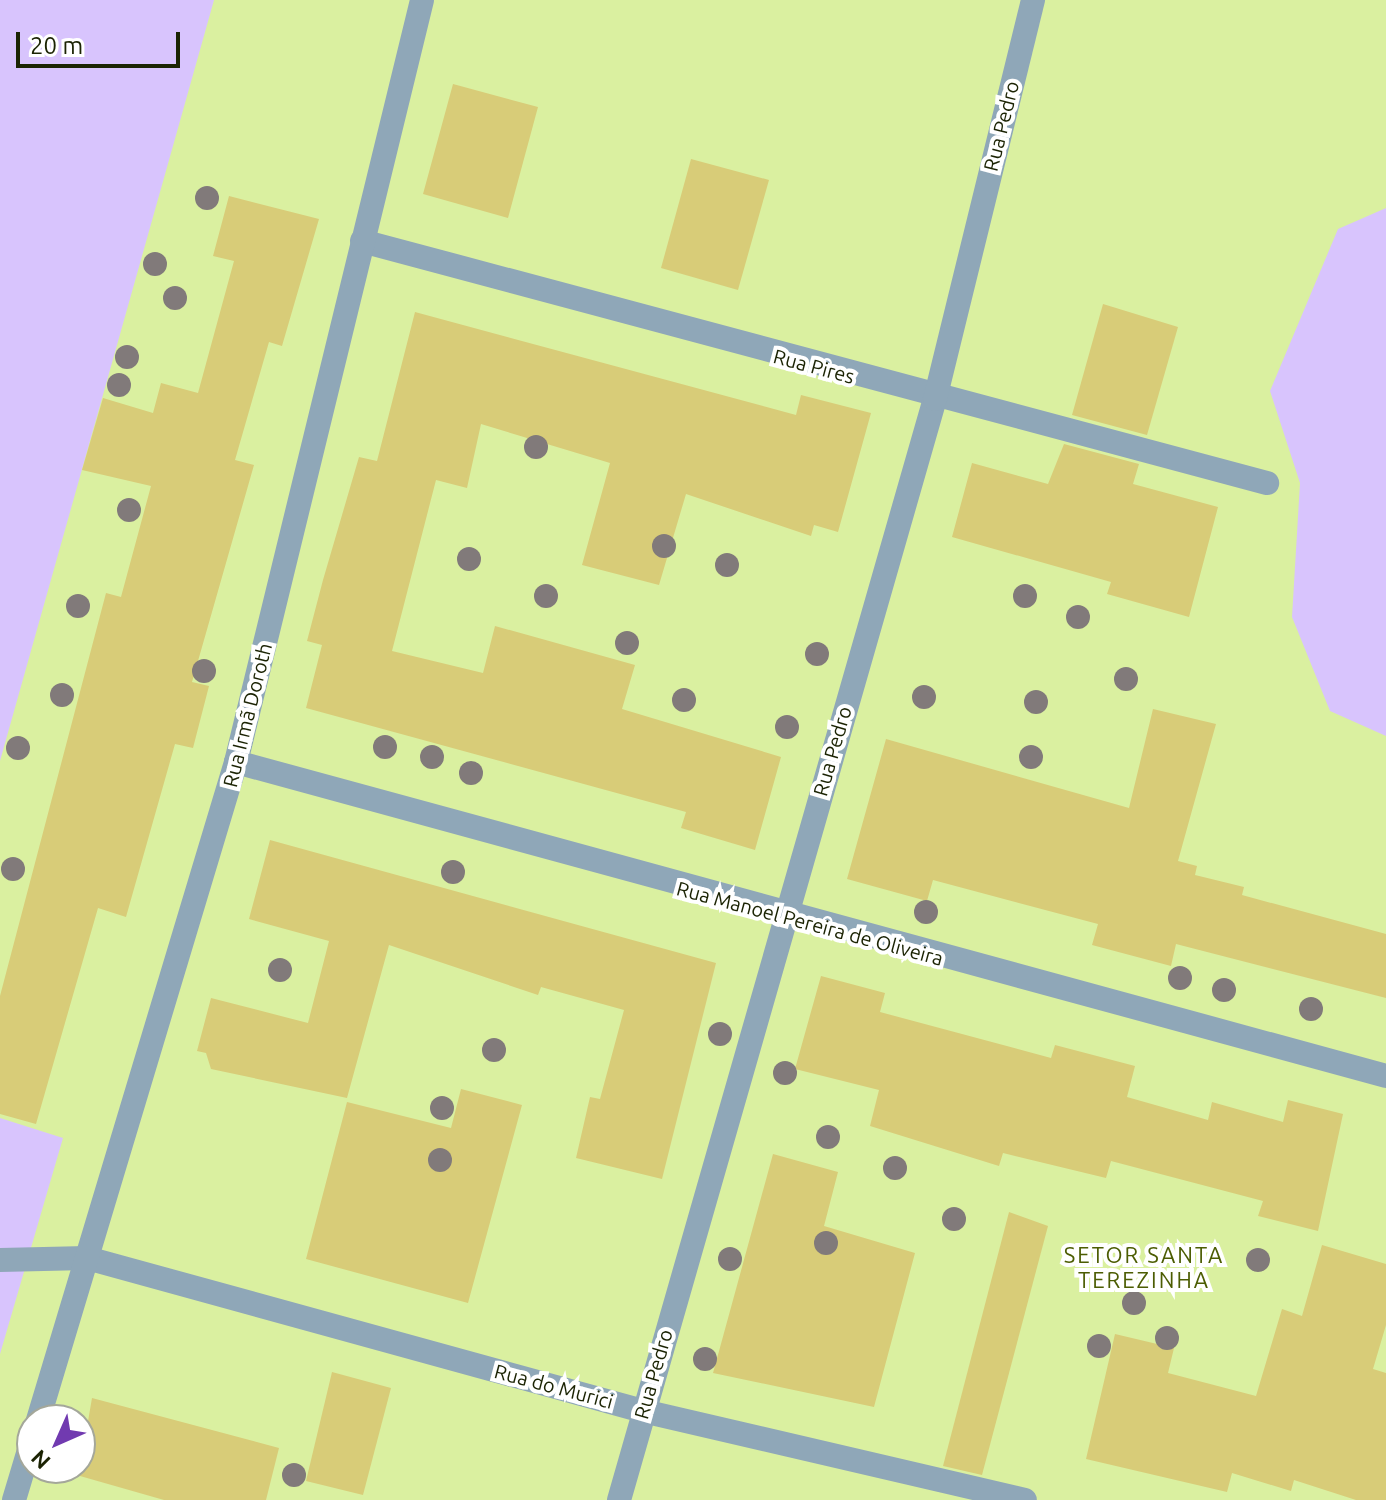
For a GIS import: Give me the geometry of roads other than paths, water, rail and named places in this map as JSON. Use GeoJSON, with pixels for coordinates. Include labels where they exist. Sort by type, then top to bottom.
{"type":"FeatureCollection","features":[{"type":"Feature","properties":{"kind":"street","name":"Rua Irmã Doroth"},"geometry":{"type":"LineString","coordinates":[[43,1404],[236,762],[422,0]]}},
{"type":"Feature","properties":{"kind":"street","name":"Rua Pedro"},"geometry":{"type":"LineString","coordinates":[[619,1500],[783,917],[935,399],[1033,0]]}},
{"type":"Feature","properties":{"kind":"street","name":"Rua Pires"},"geometry":{"type":"LineString","coordinates":[[362,241],[935,399],[1267,483]]}},
{"type":"Feature","properties":{"kind":"street","name":"Rua Manoel Pereira de Oliveira"},"geometry":{"type":"LineString","coordinates":[[236,762],[783,917],[1386,1076]]}},
{"type":"Feature","properties":{"kind":"street","name":"Rua do Murici"},"geometry":{"type":"LineString","coordinates":[[0,1260],[87,1258],[643,1411],[1025,1500]]}},
{"type":"Feature","properties":{"kind":"district","name":"SETOR SANTA TEREZINHA"},"geometry":{"type":"Point","coordinates":[1144,1266]}}]}
